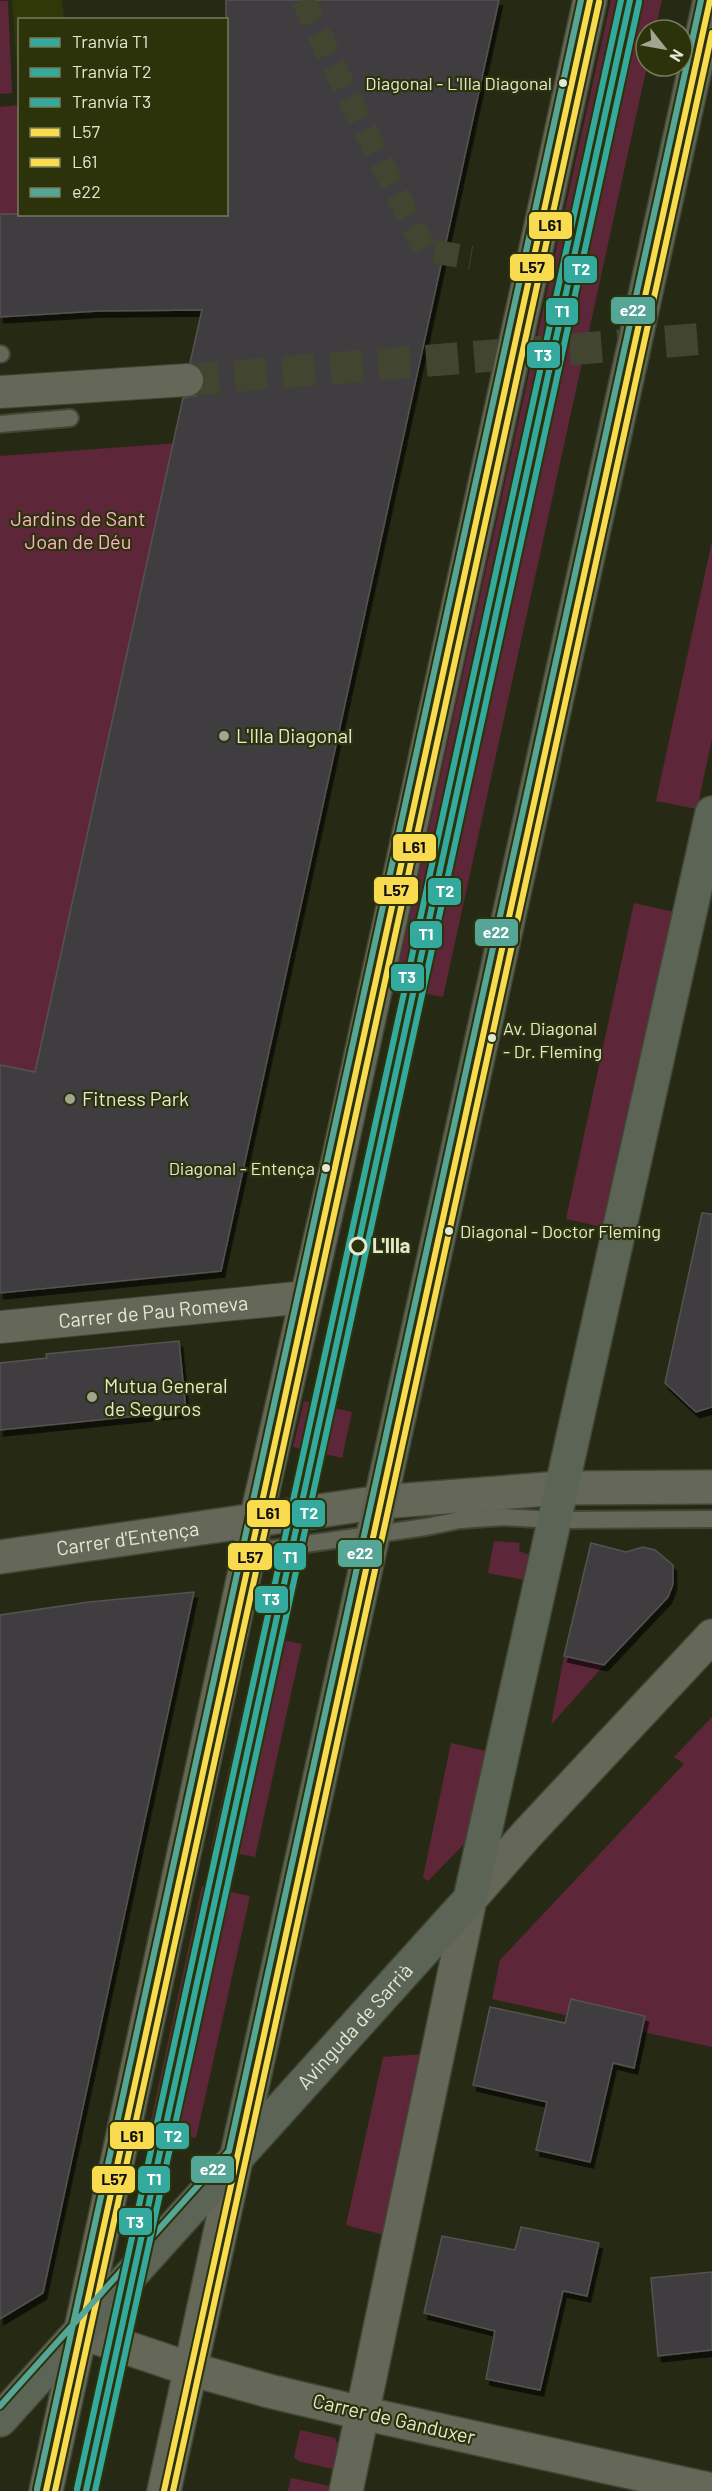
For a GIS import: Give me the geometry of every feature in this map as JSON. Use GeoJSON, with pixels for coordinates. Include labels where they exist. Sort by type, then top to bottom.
{"type":"FeatureCollection","features":[{"type":"Feature","properties":{"kind":"main road"},"geometry":{"type":"LineString","coordinates":[[46,2491],[249,1551],[307,1297],[590,0]]}},
{"type":"Feature","properties":{"kind":"main road"},"geometry":{"type":"LineString","coordinates":[[164,2491],[710,0]]}},
{"type":"Feature","properties":{"kind":"main road"},"geometry":{"type":"LineString","coordinates":[[346,2491],[470,1899],[710,827]]}},
{"type":"Feature","properties":{"kind":"main road","name":"Carrer d'Entença"},"geometry":{"type":"LineString","coordinates":[[0,1557],[381,1502],[561,1488],[712,1487]]}},
{"type":"Feature","properties":{"kind":"main road","name":"Avinguda de Sarrià"},"geometry":{"type":"LineString","coordinates":[[0,2420],[237,2155],[712,1636]]}},
{"type":"Feature","properties":{"kind":"main road","name":"Carrer de Ganduxer"},"geometry":{"type":"LineString","coordinates":[[80,2332],[190,2369],[269,2391],[712,2490]]}},
{"type":"Feature","properties":{"kind":"street"},"geometry":{"type":"LineString","coordinates":[[0,392],[187,380]]}},
{"type":"Feature","properties":{"kind":"street","name":"Carrer de Pau Romeva"},"geometry":{"type":"LineString","coordinates":[[0,1327],[307,1297]]}},
{"type":"Feature","properties":{"kind":"lane"},"geometry":{"type":"LineString","coordinates":[[0,424],[70,418]]}},
{"type":"Feature","properties":{"kind":"lane"},"geometry":{"type":"LineString","coordinates":[[249,1551],[460,1520],[504,1517],[554,1520],[712,1519]]}},
{"type":"Feature","properties":{"kind":"shaded area"},"geometry":{"type":"Polygon","coordinates":[[[12,0],[62,0],[64,18],[18,18],[18,82],[12,0]]]}},
{"type":"Feature","properties":{"kind":"green space"},"geometry":{"type":"Polygon","coordinates":[[[611,0],[662,0],[658,18],[634,18],[634,78],[644,78],[443,997],[394,988],[611,0]]]}},
{"type":"Feature","properties":{"kind":"green space"},"geometry":{"type":"Polygon","coordinates":[[[0,1],[8,1],[12,93],[0,94],[0,1]]]}},
{"type":"Feature","properties":{"kind":"green space"},"geometry":{"type":"Polygon","coordinates":[[[18,105],[18,216],[87,216],[99,311],[0,317],[0,107],[18,105]]]}},
{"type":"Feature","properties":{"kind":"green space","name":"Jardins de Sant Joan de Déu"},"geometry":{"type":"Polygon","coordinates":[[[179,443],[36,1075],[0,1066],[0,456],[179,443]]]}},
{"type":"Feature","properties":{"kind":"green space"},"geometry":{"type":"Polygon","coordinates":[[[712,541],[712,739],[697,809],[656,801],[712,541]]]}},
{"type":"Feature","properties":{"kind":"green space"},"geometry":{"type":"Polygon","coordinates":[[[634,903],[674,912],[606,1228],[566,1219],[634,903]]]}},
{"type":"Feature","properties":{"kind":"green space"},"geometry":{"type":"Polygon","coordinates":[[[304,1401],[352,1412],[342,1458],[293,1447],[304,1401]]]}},
{"type":"Feature","properties":{"kind":"green space"},"geometry":{"type":"Polygon","coordinates":[[[494,1541],[520,1543],[519,1551],[535,1557],[530,1581],[488,1573],[494,1541]]]}},
{"type":"Feature","properties":{"kind":"green space"},"geometry":{"type":"Polygon","coordinates":[[[259,1635],[302,1644],[255,1857],[211,1848],[259,1635]]]}},
{"type":"Feature","properties":{"kind":"green space"},"geometry":{"type":"Polygon","coordinates":[[[564,1656],[604,1665],[551,1725],[564,1656]]]}},
{"type":"Feature","properties":{"kind":"green space"},"geometry":{"type":"Polygon","coordinates":[[[712,1717],[712,2047],[492,1999],[500,1960],[684,1764],[674,1757],[712,1717]]]}},
{"type":"Feature","properties":{"kind":"green space"},"geometry":{"type":"Polygon","coordinates":[[[451,1743],[491,1752],[473,1835],[428,1881],[423,1878],[451,1743]]]}},
{"type":"Feature","properties":{"kind":"green space"},"geometry":{"type":"Polygon","coordinates":[[[202,1886],[250,1896],[196,2138],[149,2129],[202,1886]]]}},
{"type":"Feature","properties":{"kind":"green space"},"geometry":{"type":"Polygon","coordinates":[[[424,2054],[384,2235],[346,2225],[383,2057],[424,2054]]]}},
{"type":"Feature","properties":{"kind":"green space"},"geometry":{"type":"Polygon","coordinates":[[[300,2430],[335,2438],[338,2444],[333,2469],[298,2461],[294,2457],[300,2430]]]}},
{"type":"Feature","properties":{"kind":"green space"},"geometry":{"type":"Polygon","coordinates":[[[291,2478],[329,2486],[328,2491],[288,2491],[291,2478]]]}},
{"type":"Feature","properties":{"kind":"building","name":"L'Illa Diagonal"},"geometry":{"type":"Polygon","coordinates":[[[226,0],[499,0],[221,1271],[0,1293],[0,1065],[35,1072],[183,398],[197,395],[205,379],[202,370],[190,363],[202,310],[99,311],[0,317],[0,214],[18,214],[18,216],[228,216],[228,18],[226,18],[226,0]]]}},
{"type":"Feature","properties":{"kind":"building"},"geometry":{"type":"Polygon","coordinates":[[[702,1213],[712,1214],[712,1407],[696,1412],[665,1383],[702,1213]]]}},
{"type":"Feature","properties":{"kind":"building","name":"Mutua General de Seguros"},"geometry":{"type":"Polygon","coordinates":[[[179,1341],[186,1411],[0,1430],[0,1363],[47,1358],[46,1354],[179,1341]]]}},
{"type":"Feature","properties":{"kind":"building"},"geometry":{"type":"Polygon","coordinates":[[[591,1543],[626,1552],[643,1547],[655,1550],[673,1565],[673,1584],[668,1597],[604,1665],[564,1656],[591,1543]]]}},
{"type":"Feature","properties":{"kind":"building"},"geometry":{"type":"Polygon","coordinates":[[[194,1592],[43,2293],[0,2319],[0,1615],[89,1602],[194,1592]]]}},
{"type":"Feature","properties":{"kind":"building"},"geometry":{"type":"Polygon","coordinates":[[[571,1999],[645,2016],[634,2068],[613,2063],[590,2162],[536,2150],[547,2102],[473,2085],[490,2007],[565,2023],[571,1999]]]}},
{"type":"Feature","properties":{"kind":"building"},"geometry":{"type":"Polygon","coordinates":[[[521,2227],[599,2243],[587,2296],[563,2291],[540,2390],[486,2379],[495,2331],[424,2313],[442,2236],[515,2250],[521,2227]]]}},
{"type":"Feature","properties":{"kind":"building"},"geometry":{"type":"Polygon","coordinates":[[[712,2272],[712,2350],[658,2356],[651,2278],[712,2272]]]}},
{"type":"Feature","properties":{"kind":"tunnel"},"geometry":{"type":"LineString","coordinates":[[303,0],[425,250],[471,258]]}},
{"type":"Feature","properties":{"kind":"tunnel"},"geometry":{"type":"LineString","coordinates":[[187,380],[712,338]]}},
{"type":"Feature","properties":{"kind":"tram line","name":"T3"},"geometry":{"type":"LineString","coordinates":[[77,2489],[621,0]]}},
{"type":"Feature","properties":{"kind":"tram line","name":"T1"},"geometry":{"type":"LineString","coordinates":[[86,2491],[630,0]]}},
{"type":"Feature","properties":{"kind":"tram line","name":"T2"},"geometry":{"type":"LineString","coordinates":[[95,2491],[639,2]]}},
{"type":"Feature","properties":{"kind":"transit line","name":"e22"},"geometry":{"type":"LineString","coordinates":[[37,2489],[581,0]]}},
{"type":"Feature","properties":{"kind":"transit line","name":"L57"},"geometry":{"type":"LineString","coordinates":[[46,2491],[590,0]]}},
{"type":"Feature","properties":{"kind":"transit line","name":"e22"},"geometry":{"type":"LineString","coordinates":[[0,2406],[229,2151],[701,0]]}},
{"type":"Feature","properties":{"kind":"transit line","name":"L57"},"geometry":{"type":"LineString","coordinates":[[164,2491],[710,0]]}},
{"type":"Feature","properties":{"kind":"transit line","name":"L61"},"geometry":{"type":"LineString","coordinates":[[55,2491],[599,2]]}},
{"type":"Feature","properties":{"kind":"transit line","name":"L61"},"geometry":{"type":"LineString","coordinates":[[173,2491],[712,33]]}},
{"type":"Feature","properties":{"kind":"place","name":"Diagonal - L'Illa Diagonal"},"geometry":{"type":"Point","coordinates":[563,83]}},
{"type":"Feature","properties":{"kind":"place","name":"L'Illa Diagonal"},"geometry":{"type":"Point","coordinates":[224,736]}},
{"type":"Feature","properties":{"kind":"place","name":"Av. Diagonal - Dr. Fleming"},"geometry":{"type":"Point","coordinates":[492,1038]}},
{"type":"Feature","properties":{"kind":"place","name":"Fitness Park"},"geometry":{"type":"Point","coordinates":[70,1099]}},
{"type":"Feature","properties":{"kind":"place","name":"Diagonal - Entença"},"geometry":{"type":"Point","coordinates":[326,1168]}},
{"type":"Feature","properties":{"kind":"place","name":"Diagonal - Doctor Fleming"},"geometry":{"type":"Point","coordinates":[449,1231]}},
{"type":"Feature","properties":{"kind":"place","name":"L'Illa"},"geometry":{"type":"Point","coordinates":[358,1246]}},
{"type":"Feature","properties":{"kind":"place","name":"Mutua General de Seguros"},"geometry":{"type":"Point","coordinates":[92,1397]}}]}
